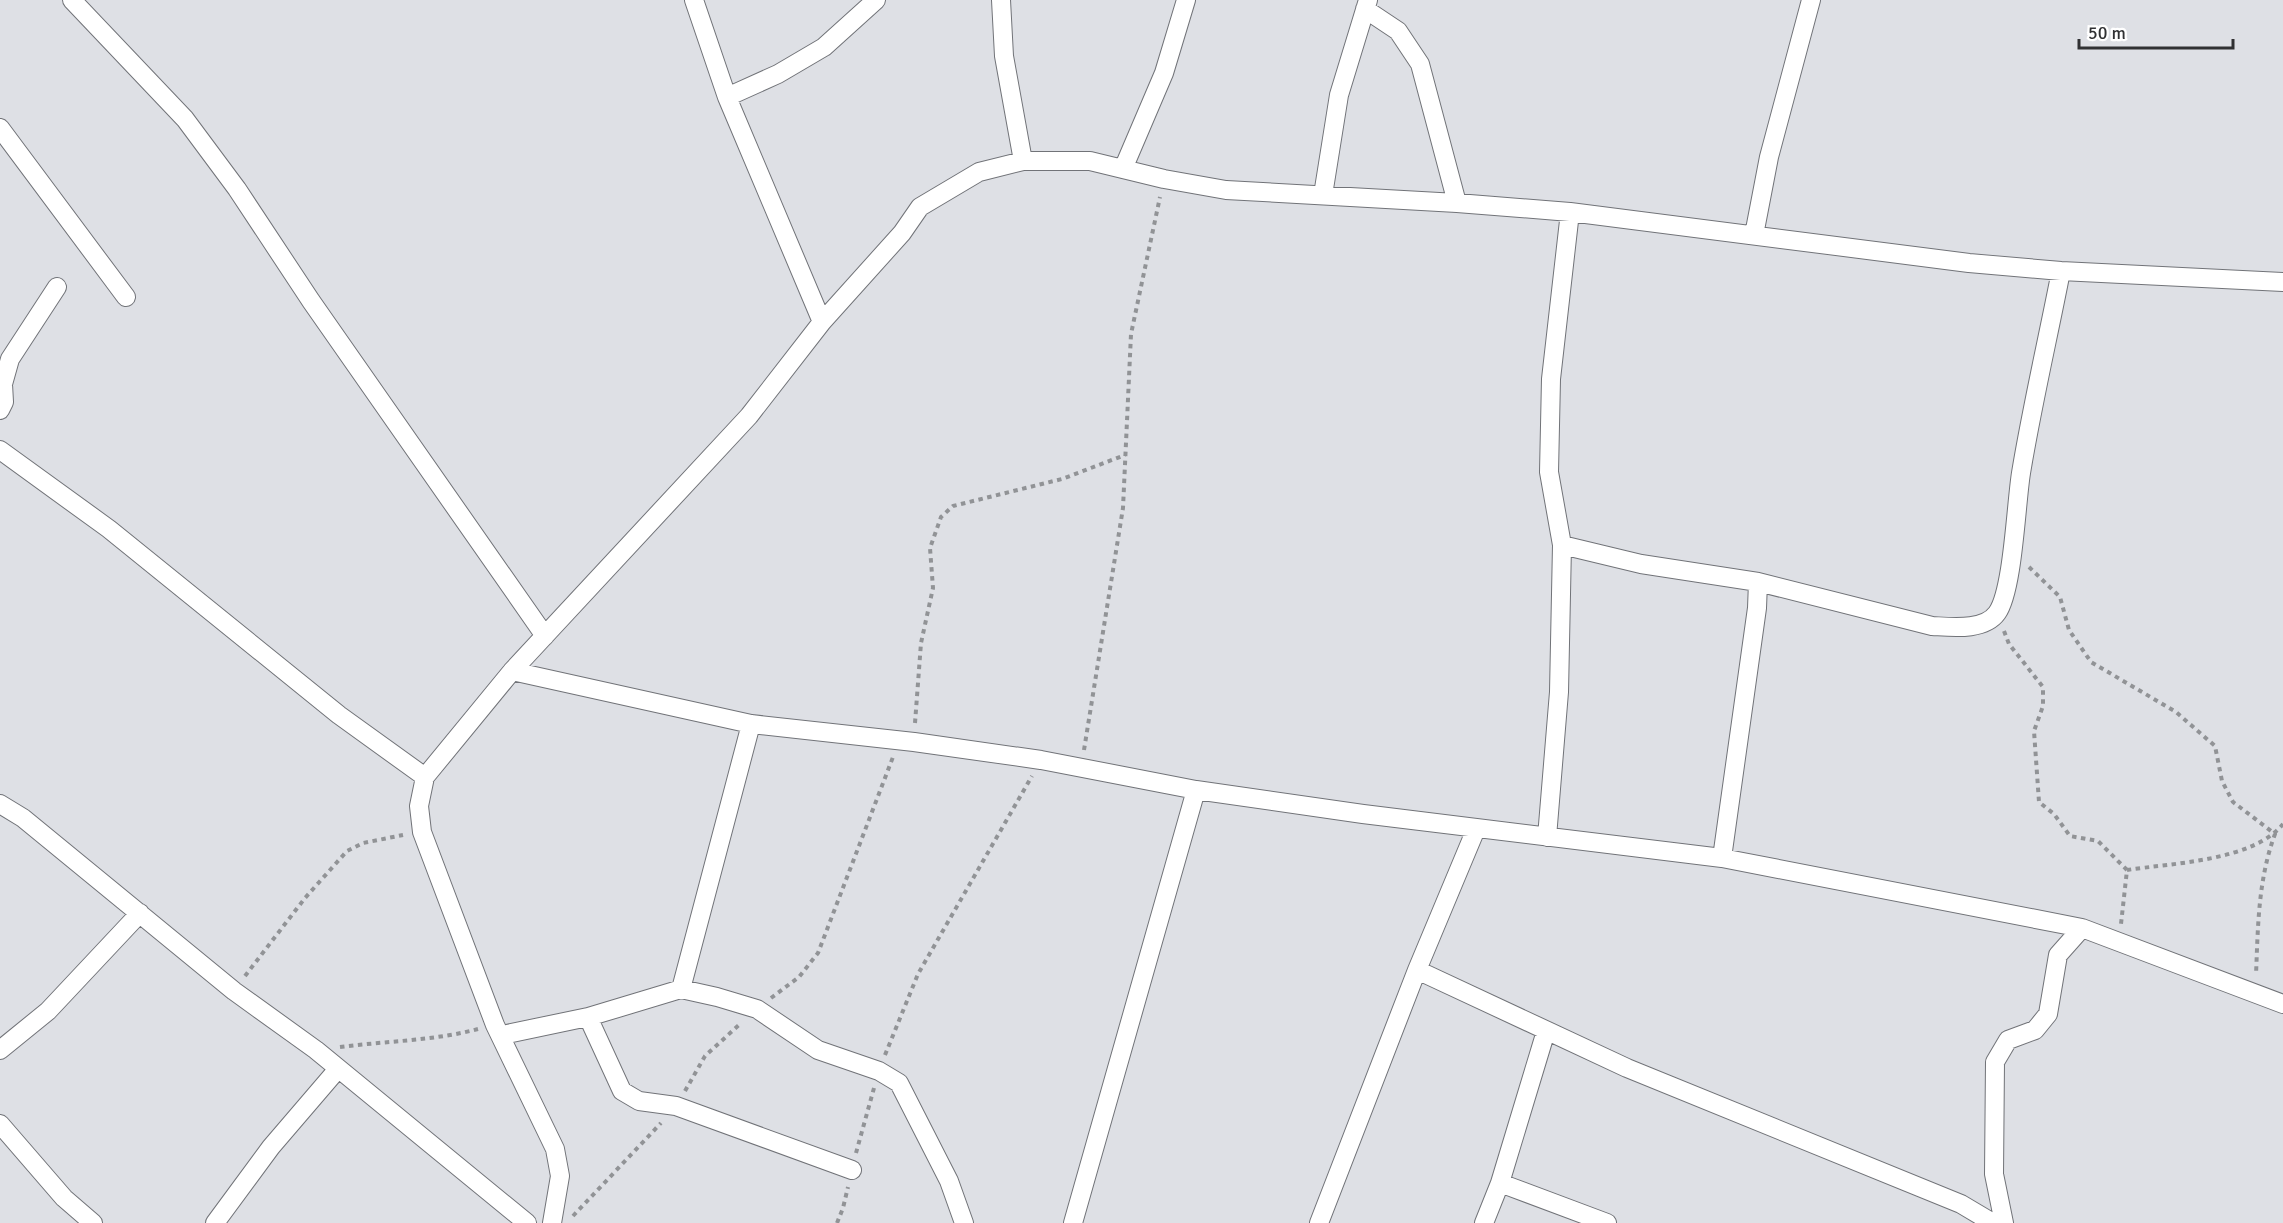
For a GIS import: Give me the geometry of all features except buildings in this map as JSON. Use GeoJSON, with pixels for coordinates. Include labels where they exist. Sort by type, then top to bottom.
{"type":"FeatureCollection","features":[{"type":"Feature","properties":{"kind":"street"},"geometry":{"type":"LineString","coordinates":[[72,0],[185,119],[231,180],[318,311],[545,636]]}},
{"type":"Feature","properties":{"kind":"street"},"geometry":{"type":"LineString","coordinates":[[694,0],[727,97],[822,322]]}},
{"type":"Feature","properties":{"kind":"street"},"geometry":{"type":"LineString","coordinates":[[727,97],[778,74],[824,47],[876,0]]}},
{"type":"Feature","properties":{"kind":"street"},"geometry":{"type":"LineString","coordinates":[[1001,0],[1004,56],[1023,161]]}},
{"type":"Feature","properties":{"kind":"street"},"geometry":{"type":"LineString","coordinates":[[1123,169],[1164,74],[1186,0]]}},
{"type":"Feature","properties":{"kind":"street"},"geometry":{"type":"LineString","coordinates":[[1754,235],[1769,157],[1811,0]]}},
{"type":"Feature","properties":{"kind":"street"},"geometry":{"type":"LineString","coordinates":[[1323,195],[1339,95],[1367,5],[1398,32],[1420,64],[1457,203]]}},
{"type":"Feature","properties":{"kind":"street"},"geometry":{"type":"LineString","coordinates":[[0,128],[126,297]]}},
{"type":"Feature","properties":{"kind":"street"},"geometry":{"type":"LineString","coordinates":[[552,1223],[560,1176],[555,1149],[499,1030],[422,832],[419,806],[425,777],[512,671],[749,416],[822,322],[902,233],[920,207],[979,172],[1023,161],[1090,161],[1164,179],[1226,190],[1570,212],[1969,263],[2061,271],[2283,282]]}},
{"type":"Feature","properties":{"kind":"street"},"geometry":{"type":"LineString","coordinates":[[1547,837],[1559,692],[1562,545],[1549,472],[1550,391],[1570,212]]}},
{"type":"Feature","properties":{"kind":"street"},"geometry":{"type":"LineString","coordinates":[[1562,545],[1641,564],[1758,582],[1932,626],[1962,628],[1984,622],[1997,614],[2006,594],[2021,474],[2061,271]]}},
{"type":"Feature","properties":{"kind":"street"},"geometry":{"type":"LineString","coordinates":[[0,410],[4,402],[3,384],[10,358],[57,287]]}},
{"type":"Feature","properties":{"kind":"street"},"geometry":{"type":"LineString","coordinates":[[0,450],[109,529],[339,716],[425,777]]}},
{"type":"Feature","properties":{"kind":"street"},"geometry":{"type":"LineString","coordinates":[[1722,858],[1757,608],[1758,582]]}},
{"type":"Feature","properties":{"kind":"street"},"geometry":{"type":"LineString","coordinates":[[512,671],[751,724],[914,742],[1041,760],[1196,790],[1476,829],[1722,858],[2082,928],[2283,1004]]}},
{"type":"Feature","properties":{"kind":"street"},"geometry":{"type":"LineString","coordinates":[[681,989],[751,724]]}},
{"type":"Feature","properties":{"kind":"street"},"geometry":{"type":"LineString","coordinates":[[1073,1223],[1196,790]]}},
{"type":"Feature","properties":{"kind":"street"},"geometry":{"type":"LineString","coordinates":[[0,804],[23,818],[234,991],[316,1050],[337,1070],[527,1223]]}},
{"type":"Feature","properties":{"kind":"street"},"geometry":{"type":"LineString","coordinates":[[1319,1223],[1417,970],[1476,829]]}},
{"type":"Feature","properties":{"kind":"street"},"geometry":{"type":"LineString","coordinates":[[0,1050],[48,1011],[140,913]]}},
{"type":"Feature","properties":{"kind":"street"},"geometry":{"type":"LineString","coordinates":[[2004,1223],[1994,1174],[1995,1062],[2008,1040],[2035,1030],[2048,1014],[2058,955],[2082,928]]}},
{"type":"Feature","properties":{"kind":"street"},"geometry":{"type":"LineString","coordinates":[[1417,970],[1627,1068],[1961,1204],[1993,1223]]}},
{"type":"Feature","properties":{"kind":"street"},"geometry":{"type":"LineString","coordinates":[[499,1030],[588,1017],[681,989],[757,1009],[818,1050],[879,1071],[899,1083],[949,1180],[964,1223]]}},
{"type":"Feature","properties":{"kind":"street"},"geometry":{"type":"LineString","coordinates":[[588,1017],[622,1091],[639,1101],[676,1106],[852,1170]]}},
{"type":"Feature","properties":{"kind":"street"},"geometry":{"type":"LineString","coordinates":[[1484,1223],[1500,1183],[1546,1031]]}},
{"type":"Feature","properties":{"kind":"street"},"geometry":{"type":"LineString","coordinates":[[215,1223],[272,1147],[337,1070]]}},
{"type":"Feature","properties":{"kind":"street"},"geometry":{"type":"LineString","coordinates":[[0,1124],[64,1198],[93,1223]]}},
{"type":"Feature","properties":{"kind":"street"},"geometry":{"type":"LineString","coordinates":[[1500,1183],[1607,1223]]}},
{"type":"Feature","properties":{"kind":"path"},"geometry":{"type":"LineString","coordinates":[[1081,768],[1123,508],[1131,334],[1164,179]]}},
{"type":"Feature","properties":{"kind":"path"},"geometry":{"type":"LineString","coordinates":[[914,742],[921,643],[933,588],[930,548],[941,517],[953,506],[1062,479],[1125,455]]}},
{"type":"Feature","properties":{"kind":"path"},"geometry":{"type":"LineString","coordinates":[[2011,550],[2060,597],[2069,630],[2091,662],[2176,712],[2215,746],[2222,781],[2234,802],[2275,834]]}},
{"type":"Feature","properties":{"kind":"path"},"geometry":{"type":"LineString","coordinates":[[1997,614],[2009,644],[2043,687],[2043,706],[2034,732],[2039,802],[2054,814],[2070,836],[2098,841],[2127,870]]}},
{"type":"Feature","properties":{"kind":"path"},"geometry":{"type":"LineString","coordinates":[[757,1009],[799,977],[818,953],[892,759],[895,740]]}},
{"type":"Feature","properties":{"kind":"path"},"geometry":{"type":"LineString","coordinates":[[837,1223],[879,1071],[918,974],[1041,760]]}},
{"type":"Feature","properties":{"kind":"path"},"geometry":{"type":"LineString","coordinates":[[2255,993],[2259,897],[2266,859],[2275,834],[2283,824]]}},
{"type":"Feature","properties":{"kind":"path"},"geometry":{"type":"LineString","coordinates":[[234,991],[305,898],[347,851],[363,843],[422,832]]}},
{"type":"Feature","properties":{"kind":"path"},"geometry":{"type":"LineString","coordinates":[[2127,870],[2235,854],[2275,834]]}},
{"type":"Feature","properties":{"kind":"path"},"geometry":{"type":"LineString","coordinates":[[2119,942],[2127,870]]}},
{"type":"Feature","properties":{"kind":"path"},"geometry":{"type":"LineString","coordinates":[[316,1050],[499,1030]]}}]}
